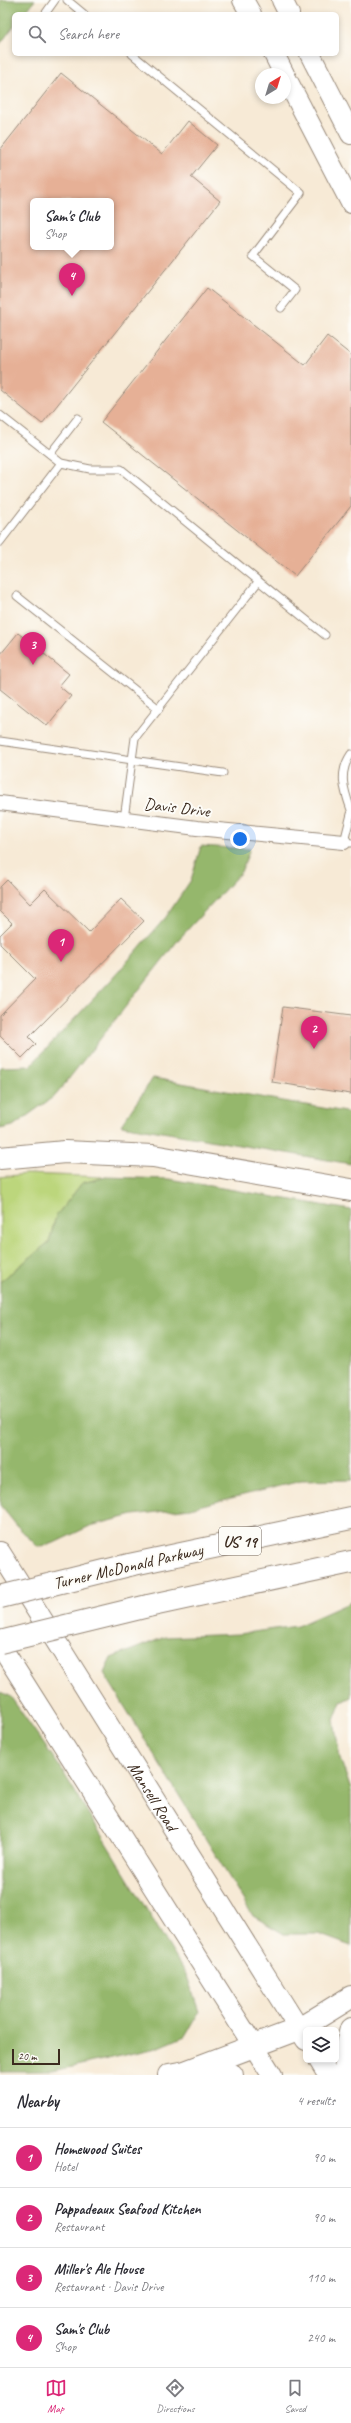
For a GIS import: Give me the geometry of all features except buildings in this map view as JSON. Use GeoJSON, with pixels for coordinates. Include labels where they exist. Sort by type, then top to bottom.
{"type":"FeatureCollection","features":[{"type":"Feature","properties":{"kind":"highway"},"geometry":{"type":"LineString","coordinates":[[0,1158],[65,1152],[153,1156],[351,1190]]}},
{"type":"Feature","properties":{"kind":"highway","name":"Turner McDonald Parkway"},"geometry":{"type":"LineString","coordinates":[[0,1597],[129,1565],[351,1518]]}},
{"type":"Feature","properties":{"kind":"highway","name":"US 19"},"geometry":{"type":"LineString","coordinates":[[0,1642],[148,1606],[351,1562]]}},
{"type":"Feature","properties":{"kind":"highway"},"geometry":{"type":"LineString","coordinates":[[177,2073],[253,2046],[302,2035],[351,1997]]}},
{"type":"Feature","properties":{"kind":"highway"},"geometry":{"type":"LineString","coordinates":[[346,2075],[345,2051],[351,2029]]}},
{"type":"Feature","properties":{"kind":"highway"},"geometry":{"type":"LineString","coordinates":[[177,2073],[213,2072],[232,2075]]}},
{"type":"Feature","properties":{"kind":"main road"},"geometry":{"type":"LineString","coordinates":[[243,0],[250,12]]}},
{"type":"Feature","properties":{"kind":"main road"},"geometry":{"type":"LineString","coordinates":[[282,0],[288,12]]}},
{"type":"Feature","properties":{"kind":"main road"},"geometry":{"type":"LineString","coordinates":[[275,56],[281,68]]}},
{"type":"Feature","properties":{"kind":"main road"},"geometry":{"type":"LineString","coordinates":[[311,56],[351,134]]}},
{"type":"Feature","properties":{"kind":"main road"},"geometry":{"type":"LineString","coordinates":[[291,88],[351,203]]}},
{"type":"Feature","properties":{"kind":"main road","name":"Mansell Road"},"geometry":{"type":"LineString","coordinates":[[0,1552],[302,2035]]}},
{"type":"Feature","properties":{"kind":"main road"},"geometry":{"type":"LineString","coordinates":[[0,1645],[272,2075]]}},
{"type":"Feature","properties":{"kind":"main road"},"geometry":{"type":"LineString","coordinates":[[321,2063],[328,2075]]}},
{"type":"Feature","properties":{"kind":"street","name":"Davis Drive"},"geometry":{"type":"LineString","coordinates":[[0,803],[124,819],[347,842]]}},
{"type":"Feature","properties":{"kind":"lane"},"geometry":{"type":"LineString","coordinates":[[46,12],[55,0]]}},
{"type":"Feature","properties":{"kind":"lane"},"geometry":{"type":"LineString","coordinates":[[67,0],[82,12]]}},
{"type":"Feature","properties":{"kind":"lane"},"geometry":{"type":"LineString","coordinates":[[134,56],[301,193],[253,256],[295,290],[281,308]]}},
{"type":"Feature","properties":{"kind":"lane"},"geometry":{"type":"LineString","coordinates":[[0,415],[62,463],[90,468],[121,469],[325,635]]}},
{"type":"Feature","properties":{"kind":"lane"},"geometry":{"type":"LineString","coordinates":[[50,454],[78,418]]}},
{"type":"Feature","properties":{"kind":"lane"},"geometry":{"type":"LineString","coordinates":[[0,542],[62,463]]}},
{"type":"Feature","properties":{"kind":"lane"},"geometry":{"type":"LineString","coordinates":[[124,819],[135,738],[258,582]]}},
{"type":"Feature","properties":{"kind":"lane"},"geometry":{"type":"LineString","coordinates":[[17,596],[158,709]]}},
{"type":"Feature","properties":{"kind":"lane"},"geometry":{"type":"LineString","coordinates":[[0,741],[132,761],[223,772]]}},
{"type":"Feature","properties":{"kind":"lane"},"geometry":{"type":"LineString","coordinates":[[351,754],[344,769],[342,782],[351,810]]}},
{"type":"Feature","properties":{"kind":"lane"},"geometry":{"type":"LineString","coordinates":[[347,842],[351,814]]}},
{"type":"Feature","properties":{"kind":"green space"},"geometry":{"type":"Polygon","coordinates":[[[0,0],[35,0],[26,12],[12,12],[12,29],[0,44],[0,0]]]}},
{"type":"Feature","properties":{"kind":"green space"},"geometry":{"type":"Polygon","coordinates":[[[201,846],[250,849],[241,872],[179,939],[56,1095],[13,1126],[0,1129],[0,1067],[30,1066],[112,979],[166,917],[191,880],[201,846]]]}},
{"type":"Feature","properties":{"kind":"green space"},"geometry":{"type":"Polygon","coordinates":[[[153,1078],[351,1113],[351,1164],[121,1125],[153,1078]]]}},
{"type":"Feature","properties":{"kind":"green space"},"geometry":{"type":"Polygon","coordinates":[[[26,1174],[106,1177],[82,1183],[56,1216],[49,1242],[0,1282],[0,1177],[26,1174]]]}},
{"type":"Feature","properties":{"kind":"green space"},"geometry":{"type":"Polygon","coordinates":[[[106,1177],[169,1179],[351,1210],[351,1480],[301,1481],[190,1508],[133,1515],[90,1526],[54,1543],[38,1547],[17,1526],[0,1505],[0,1282],[49,1242],[56,1216],[82,1183],[106,1177]]]}},
{"type":"Feature","properties":{"kind":"green space"},"geometry":{"type":"Polygon","coordinates":[[[351,1602],[351,1697],[341,1702],[334,1720],[340,1758],[351,1790],[351,1946],[318,1934],[284,1934],[253,1916],[104,1673],[111,1658],[165,1637],[238,1634],[297,1626],[351,1602]]]}},
{"type":"Feature","properties":{"kind":"green space"},"geometry":{"type":"Polygon","coordinates":[[[0,1692],[10,1696],[60,1767],[187,1976],[199,2012],[185,2036],[157,2048],[53,2071],[0,2071],[0,1692]]]}},
{"type":"Feature","properties":{"kind":"place","name":"Sam's Club"},"geometry":{"type":"Point","coordinates":[72,296]}},
{"type":"Feature","properties":{"kind":"place","name":"Miller's Ale House"},"geometry":{"type":"Point","coordinates":[33,665]}},
{"type":"Feature","properties":{"kind":"place","name":"Homewood Suites"},"geometry":{"type":"Point","coordinates":[61,962]}},
{"type":"Feature","properties":{"kind":"place","name":"Pappadeaux Seafood Kitchen"},"geometry":{"type":"Point","coordinates":[314,1049]}}]}
